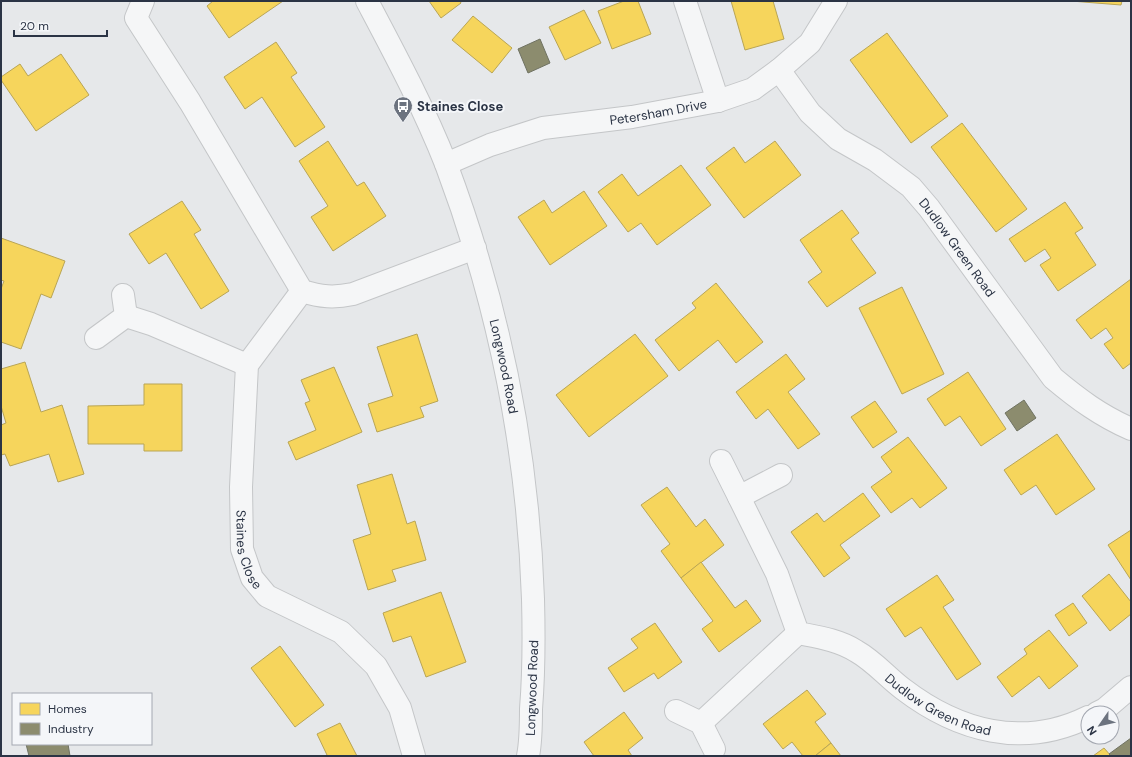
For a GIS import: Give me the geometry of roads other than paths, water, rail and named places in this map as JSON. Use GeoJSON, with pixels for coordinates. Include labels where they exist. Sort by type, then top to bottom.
{"type":"FeatureCollection","features":[{"type":"Feature","properties":{"kind":"street"},"geometry":{"type":"LineString","coordinates":[[143,1],[136,18],[190,102],[302,291],[319,297],[334,298],[353,294],[475,248]]}},
{"type":"Feature","properties":{"kind":"street","name":"Longwood Road"},"geometry":{"type":"LineString","coordinates":[[367,1],[408,79],[446,164],[475,248],[502,344],[520,440],[529,525],[535,654],[528,756]]}},
{"type":"Feature","properties":{"kind":"street"},"geometry":{"type":"LineString","coordinates":[[686,1],[718,100]]}},
{"type":"Feature","properties":{"kind":"street","name":"Petersham Drive"},"geometry":{"type":"LineString","coordinates":[[446,164],[490,145],[543,128],[632,117],[718,100],[753,88],[779,70],[810,43],[836,1]]}},
{"type":"Feature","properties":{"kind":"street","name":"Dudlow Green Road"},"geometry":{"type":"LineString","coordinates":[[779,70],[810,113],[838,139],[875,160],[911,187],[929,208],[1053,378],[1079,400],[1108,419],[1131,429]]}},
{"type":"Feature","properties":{"kind":"street"},"geometry":{"type":"LineString","coordinates":[[96,338],[125,306],[151,324],[247,365],[302,291]]}},
{"type":"Feature","properties":{"kind":"street","name":"Staines Close"},"geometry":{"type":"LineString","coordinates":[[247,365],[241,487],[242,549],[252,578],[268,596],[341,632],[376,666],[400,708],[414,756]]}},
{"type":"Feature","properties":{"kind":"street"},"geometry":{"type":"LineString","coordinates":[[701,723],[798,633],[777,574],[721,461]]}},
{"type":"Feature","properties":{"kind":"street"},"geometry":{"type":"LineString","coordinates":[[739,497],[781,475]]}},
{"type":"Feature","properties":{"kind":"street","name":"Dudlow Green Road"},"geometry":{"type":"LineString","coordinates":[[798,633],[834,641],[856,650],[876,665],[902,689],[932,709],[960,722],[989,732],[1020,734],[1050,730],[1080,721]]}},
{"type":"Feature","properties":{"kind":"street"},"geometry":{"type":"LineString","coordinates":[[1110,705],[1131,687]]}},
{"type":"Feature","properties":{"kind":"street"},"geometry":{"type":"LineString","coordinates":[[676,711],[701,723],[714,749]]}},
{"type":"Feature","properties":{"kind":"place","name":"Staines Close"},"geometry":{"type":"Point","coordinates":[403,123]}}]}
